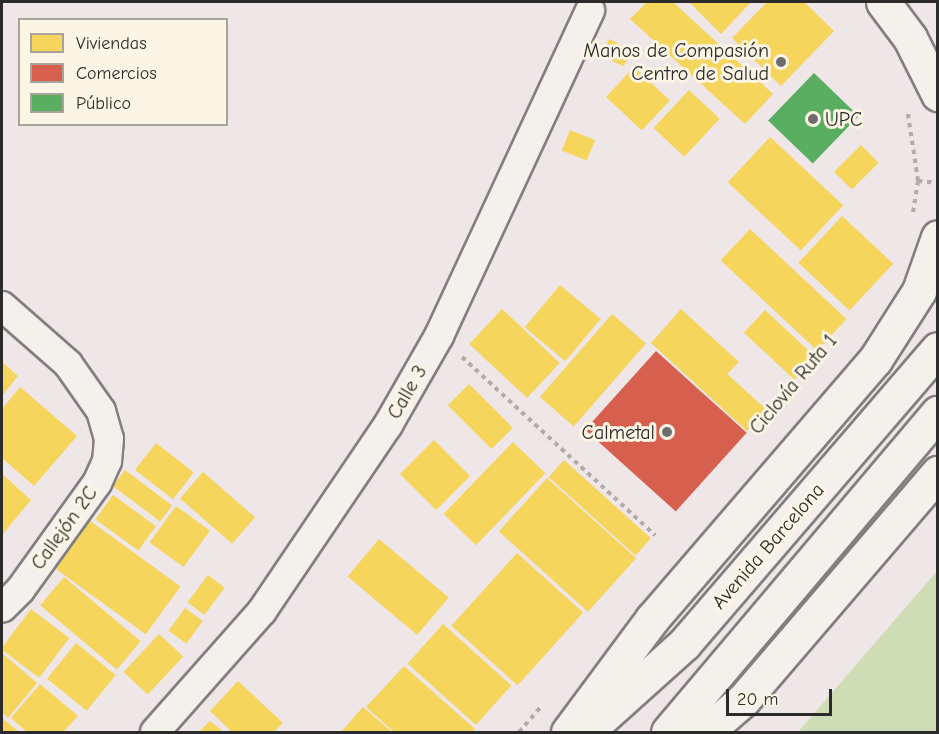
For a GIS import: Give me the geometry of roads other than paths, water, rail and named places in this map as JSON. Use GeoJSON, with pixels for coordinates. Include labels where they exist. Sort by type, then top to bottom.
{"type":"FeatureCollection","features":[{"type":"Feature","properties":{"kind":"main road"},"geometry":{"type":"LineString","coordinates":[[883,2],[910,38],[938,94]]}},
{"type":"Feature","properties":{"kind":"main road"},"geometry":{"type":"LineString","coordinates":[[875,360],[919,291],[924,230]]}},
{"type":"Feature","properties":{"kind":"main road"},"geometry":{"type":"LineString","coordinates":[[568,732],[652,619],[938,287]]}},
{"type":"Feature","properties":{"kind":"main road","name":"Avenida Barcelona"},"geometry":{"type":"LineString","coordinates":[[586,732],[684,644],[938,349]]}},
{"type":"Feature","properties":{"kind":"main road"},"geometry":{"type":"LineString","coordinates":[[668,732],[715,673],[938,413]]}},
{"type":"Feature","properties":{"kind":"main road"},"geometry":{"type":"LineString","coordinates":[[706,732],[744,699],[938,473]]}},
{"type":"Feature","properties":{"kind":"street","name":"Calle 3"},"geometry":{"type":"LineString","coordinates":[[155,732],[262,611],[388,425],[440,336],[590,10]]}},
{"type":"Feature","properties":{"kind":"street","name":"Callejón 2C"},"geometry":{"type":"LineString","coordinates":[[2,306],[68,364],[101,411],[109,439],[107,461],[97,483],[20,590],[2,608]]}},
{"type":"Feature","properties":{"kind":"place","name":"Manos de Compasión Centro de Salud"},"geometry":{"type":"Point","coordinates":[781,62]}},
{"type":"Feature","properties":{"kind":"place","name":"UPC"},"geometry":{"type":"Point","coordinates":[813,119]}},
{"type":"Feature","properties":{"kind":"place","name":"Calmetal"},"geometry":{"type":"Point","coordinates":[667,432]}}]}
